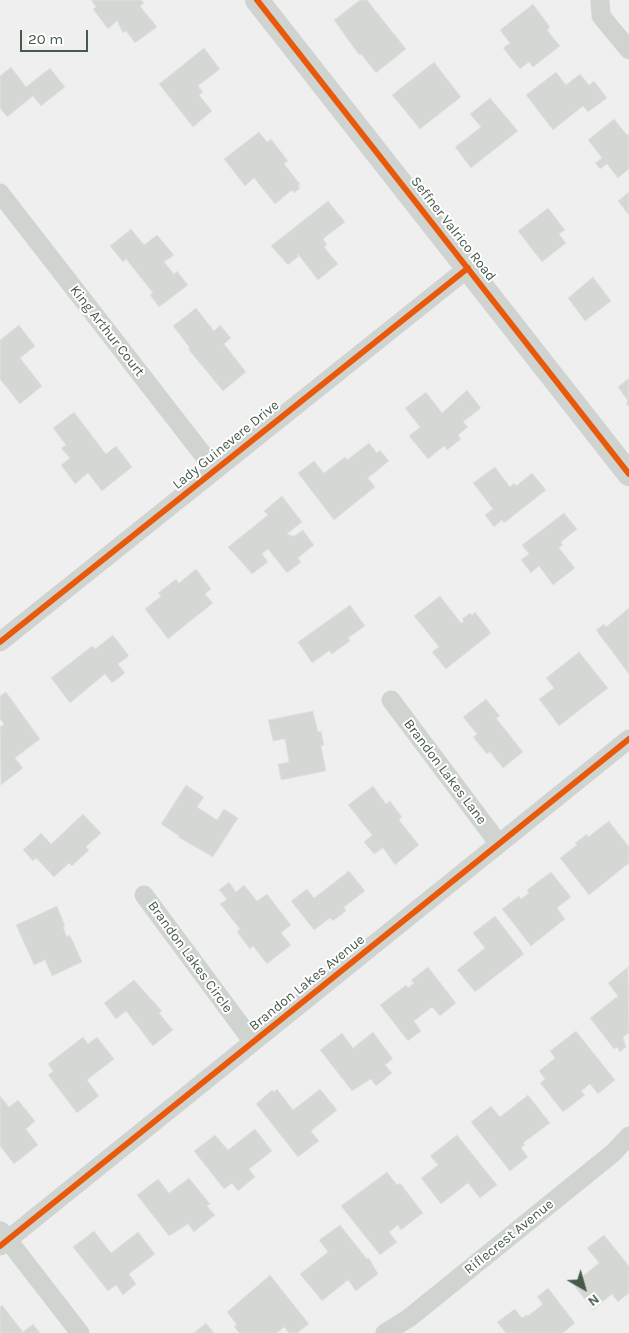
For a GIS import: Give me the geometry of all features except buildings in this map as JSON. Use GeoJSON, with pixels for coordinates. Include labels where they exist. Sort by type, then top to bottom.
{"type":"FeatureCollection","features":[{"type":"Feature","properties":{"kind":"street","name":"Seffner Valrico Road"},"geometry":{"type":"LineString","coordinates":[[257,0],[629,474]]}},
{"type":"Feature","properties":{"kind":"street"},"geometry":{"type":"LineString","coordinates":[[600,0],[601,16],[629,50]]}},
{"type":"Feature","properties":{"kind":"street","name":"King Arthur Court"},"geometry":{"type":"LineString","coordinates":[[0,193],[215,470]]}},
{"type":"Feature","properties":{"kind":"street","name":"Lady Guinevere Drive"},"geometry":{"type":"LineString","coordinates":[[0,642],[468,268]]}},
{"type":"Feature","properties":{"kind":"street","name":"Brandon Lakes Lane"},"geometry":{"type":"LineString","coordinates":[[391,700],[499,844]]}},
{"type":"Feature","properties":{"kind":"street","name":"Brandon Lakes Avenue"},"geometry":{"type":"LineString","coordinates":[[3,1239],[253,1042],[629,739]]}},
{"type":"Feature","properties":{"kind":"street","name":"Brandon Lakes Circle"},"geometry":{"type":"LineString","coordinates":[[144,895],[253,1042]]}},
{"type":"Feature","properties":{"kind":"street","name":"Riflecrest Avenue"},"geometry":{"type":"LineString","coordinates":[[385,1333],[432,1300],[613,1153],[629,1136]]}},
{"type":"Feature","properties":{"kind":"street"},"geometry":{"type":"LineString","coordinates":[[3,1239],[80,1333]]}},
{"type":"Feature","properties":{"kind":"cycle path"},"geometry":{"type":"LineString","coordinates":[[257,0],[629,474]]}},
{"type":"Feature","properties":{"kind":"cycle path"},"geometry":{"type":"LineString","coordinates":[[0,642],[468,268]]}},
{"type":"Feature","properties":{"kind":"cycle path"},"geometry":{"type":"LineString","coordinates":[[0,1246],[629,739]]}}]}
